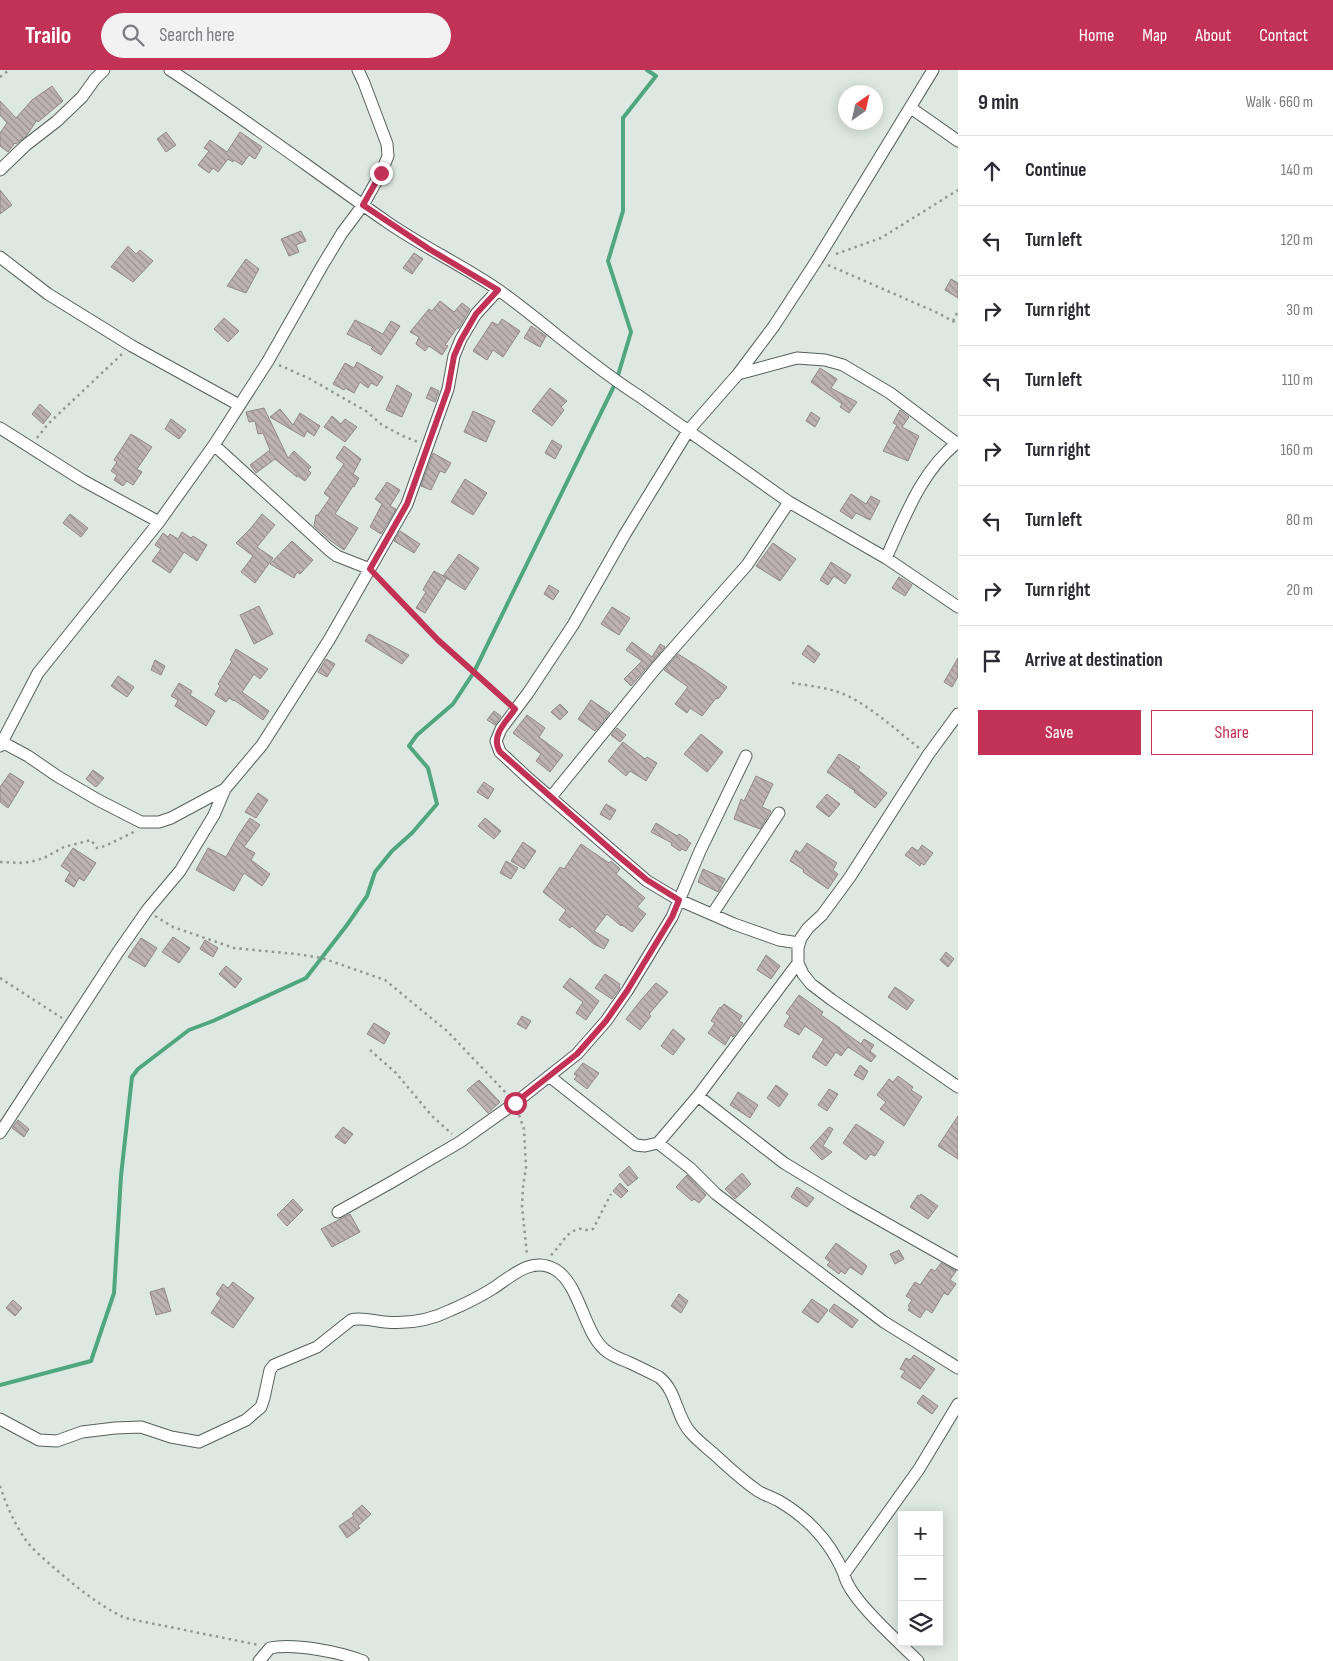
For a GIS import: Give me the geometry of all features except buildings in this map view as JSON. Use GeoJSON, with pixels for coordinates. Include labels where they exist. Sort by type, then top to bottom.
{"type":"FeatureCollection","features":[{"type":"Feature","properties":{"kind":"street"},"geometry":{"type":"LineString","coordinates":[[0,170],[82,97],[104,70]]}},
{"type":"Feature","properties":{"kind":"street"},"geometry":{"type":"LineString","coordinates":[[170,70],[363,205],[429,249],[498,290],[552,329],[616,382],[788,502],[886,558],[958,607]]}},
{"type":"Feature","properties":{"kind":"street"},"geometry":{"type":"LineString","coordinates":[[225,789],[171,818],[158,822],[141,822],[98,800],[28,756],[1,744],[38,673],[160,522],[214,445],[268,361],[322,266],[342,233],[363,205],[381,173],[388,156],[387,144],[358,70]]}},
{"type":"Feature","properties":{"kind":"street"},"geometry":{"type":"LineString","coordinates":[[798,943],[779,940],[734,924],[713,913],[679,900],[647,880],[515,766],[500,752],[496,742],[497,736],[515,709],[574,625],[629,526],[688,431],[738,374],[774,326],[817,260],[933,70]]}},
{"type":"Feature","properties":{"kind":"street"},"geometry":{"type":"LineString","coordinates":[[911,108],[958,141]]}},
{"type":"Feature","properties":{"kind":"street"},"geometry":{"type":"LineString","coordinates":[[0,257],[48,294],[132,346],[239,404]]}},
{"type":"Feature","properties":{"kind":"street"},"geometry":{"type":"LineString","coordinates":[[0,1133],[118,952],[148,909],[180,871],[214,816],[225,789],[262,745],[370,569],[407,504],[448,389],[454,356],[461,340],[476,314],[498,290]]}},
{"type":"Feature","properties":{"kind":"street"},"geometry":{"type":"LineString","coordinates":[[738,374],[796,358],[824,360],[843,365],[890,392],[957,442],[936,461],[925,477],[886,558]]}},
{"type":"Feature","properties":{"kind":"street"},"geometry":{"type":"LineString","coordinates":[[0,428],[82,480],[160,522]]}},
{"type":"Feature","properties":{"kind":"street"},"geometry":{"type":"LineString","coordinates":[[214,445],[328,550],[337,556],[370,569]]}},
{"type":"Feature","properties":{"kind":"street"},"geometry":{"type":"LineString","coordinates":[[551,797],[656,668],[747,565],[788,502]]}},
{"type":"Feature","properties":{"kind":"street"},"geometry":{"type":"LineString","coordinates":[[958,714],[928,755],[850,877],[822,915],[808,928],[798,943],[798,962],[803,974],[811,984],[958,1087]]}},
{"type":"Feature","properties":{"kind":"street"},"geometry":{"type":"LineString","coordinates":[[338,1212],[460,1142],[515,1103],[577,1054],[606,1021],[627,991],[672,917],[700,852],[746,756]]}},
{"type":"Feature","properties":{"kind":"street"},"geometry":{"type":"LineString","coordinates":[[713,913],[779,813]]}},
{"type":"Feature","properties":{"kind":"street"},"geometry":{"type":"LineString","coordinates":[[550,1076],[626,1139],[636,1145],[645,1146],[658,1143],[698,1096],[798,962]]}},
{"type":"Feature","properties":{"kind":"street"},"geometry":{"type":"LineString","coordinates":[[698,1096],[784,1163],[958,1264]]}},
{"type":"Feature","properties":{"kind":"street"},"geometry":{"type":"LineString","coordinates":[[658,1143],[690,1168],[716,1194],[884,1322],[958,1368]]}},
{"type":"Feature","properties":{"kind":"street"},"geometry":{"type":"LineString","coordinates":[[0,1420],[39,1440],[57,1442],[82,1432],[141,1427],[171,1437],[199,1442],[246,1420],[260,1407],[264,1398],[270,1370],[274,1365],[317,1347],[351,1320],[388,1322],[432,1318],[490,1290],[524,1268],[542,1265],[556,1270],[563,1276],[593,1334],[604,1350],[659,1377],[665,1382],[690,1432],[741,1478],[760,1492],[794,1510],[828,1543],[837,1556],[846,1582],[852,1591],[881,1625],[918,1661]]}},
{"type":"Feature","properties":{"kind":"street"},"geometry":{"type":"LineString","coordinates":[[844,1574],[919,1469],[958,1404]]}},
{"type":"Feature","properties":{"kind":"street"},"geometry":{"type":"LineString","coordinates":[[259,1661],[270,1648],[282,1646],[320,1650],[364,1661]]}},
{"type":"Feature","properties":{"kind":"path"},"geometry":{"type":"LineString","coordinates":[[0,77],[9,70]]}},
{"type":"Feature","properties":{"kind":"path"},"geometry":{"type":"LineString","coordinates":[[817,260],[881,238],[958,190]]}},
{"type":"Feature","properties":{"kind":"path"},"geometry":{"type":"LineString","coordinates":[[817,260],[938,312],[958,324]]}},
{"type":"Feature","properties":{"kind":"path"},"geometry":{"type":"LineString","coordinates":[[953,321],[958,311]]}},
{"type":"Feature","properties":{"kind":"path"},"geometry":{"type":"LineString","coordinates":[[31,447],[48,424],[132,346]]}},
{"type":"Feature","properties":{"kind":"path"},"geometry":{"type":"LineString","coordinates":[[268,361],[285,366],[366,411],[382,424],[403,436],[428,446]]}},
{"type":"Feature","properties":{"kind":"path"},"geometry":{"type":"LineString","coordinates":[[370,569],[438,640],[515,709]]}},
{"type":"Feature","properties":{"kind":"path"},"geometry":{"type":"LineString","coordinates":[[792,683],[834,691],[849,696],[928,755]]}},
{"type":"Feature","properties":{"kind":"path"},"geometry":{"type":"LineString","coordinates":[[0,862],[23,863],[34,861],[44,858],[64,847],[91,840],[97,848],[136,831]]}},
{"type":"Feature","properties":{"kind":"path"},"geometry":{"type":"LineString","coordinates":[[148,909],[155,916],[173,927],[234,948],[322,958],[385,980],[446,1031],[515,1103],[524,1129],[526,1167],[522,1187],[522,1206],[528,1267]]}},
{"type":"Feature","properties":{"kind":"path"},"geometry":{"type":"LineString","coordinates":[[0,978],[71,1023]]}},
{"type":"Feature","properties":{"kind":"path"},"geometry":{"type":"LineString","coordinates":[[370,1050],[396,1073],[432,1116],[460,1142]]}},
{"type":"Feature","properties":{"kind":"path"},"geometry":{"type":"LineString","coordinates":[[548,1256],[553,1254],[566,1236],[573,1231],[593,1229],[611,1194]]}},
{"type":"Feature","properties":{"kind":"path"},"geometry":{"type":"LineString","coordinates":[[526,1246],[532,1252]]}},
{"type":"Feature","properties":{"kind":"path"},"geometry":{"type":"LineString","coordinates":[[0,1486],[25,1540],[72,1584],[107,1609],[125,1618],[270,1648]]}},
{"type":"Feature","properties":{"kind":"waterway"},"geometry":{"type":"LineString","coordinates":[[0,1385],[91,1361],[114,1293],[121,1176],[132,1077],[138,1069],[189,1030],[213,1021],[306,978],[367,896],[375,872],[392,851],[412,833],[437,804],[428,768],[409,746],[417,735],[453,704],[474,672],[616,382],[631,332],[608,261],[623,211],[623,118],[656,76],[647,70]]}},
{"type":"Feature","properties":{"kind":"route"},"geometry":{"type":"LineString","coordinates":[[381,173],[363,205],[429,249],[498,290],[476,314],[461,340],[454,356],[448,389],[407,504],[370,569],[438,640],[515,709],[497,736],[496,742],[500,752],[647,880],[679,900],[672,917],[627,991],[606,1021],[577,1054],[515,1103]]}}]}
